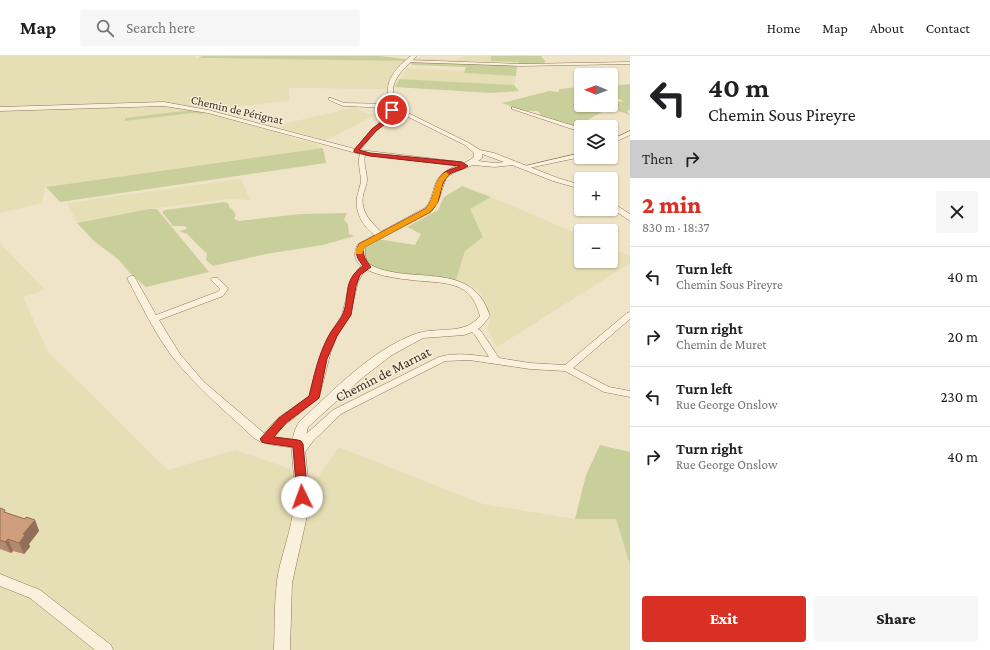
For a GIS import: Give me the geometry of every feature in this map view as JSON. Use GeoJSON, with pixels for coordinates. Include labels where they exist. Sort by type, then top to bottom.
{"type":"FeatureCollection","features":[{"type":"Feature","properties":{"kind":"street"},"geometry":{"type":"LineString","coordinates":[[395,107],[390,98],[390,88],[396,75],[407,61],[414,56]]}},
{"type":"Feature","properties":{"kind":"street"},"geometry":{"type":"LineString","coordinates":[[551,60],[554,65]]}},
{"type":"Feature","properties":{"kind":"street"},"geometry":{"type":"LineString","coordinates":[[407,61],[521,66],[630,63]]}},
{"type":"Feature","properties":{"kind":"street"},"geometry":{"type":"LineString","coordinates":[[331,99],[343,104],[395,107],[467,144],[478,152],[489,153],[556,180],[574,185]]}},
{"type":"Feature","properties":{"kind":"street","name":"Chemin de Pérignat"},"geometry":{"type":"LineString","coordinates":[[0,109],[164,104],[208,112],[363,153],[469,165]]}},
{"type":"Feature","properties":{"kind":"street"},"geometry":{"type":"LineString","coordinates":[[356,151],[374,130],[388,118],[395,107]]}},
{"type":"Feature","properties":{"kind":"street"},"geometry":{"type":"LineString","coordinates":[[514,108],[574,128]]}},
{"type":"Feature","properties":{"kind":"street"},"geometry":{"type":"LineString","coordinates":[[618,138],[630,133]]}},
{"type":"Feature","properties":{"kind":"street"},"geometry":{"type":"LineString","coordinates":[[282,650],[286,575],[302,507],[303,487],[298,448],[300,430],[303,425],[381,356],[420,335],[464,332],[473,329],[481,323],[485,316],[476,295],[467,288],[456,284],[381,272],[367,267],[359,252],[361,246],[428,210],[434,204],[442,178],[447,173],[469,165],[478,158],[478,152]]}},
{"type":"Feature","properties":{"kind":"street"},"geometry":{"type":"LineString","coordinates":[[363,153],[361,159],[364,180],[360,197],[361,210],[367,225],[380,235]]}},
{"type":"Feature","properties":{"kind":"street"},"geometry":{"type":"LineString","coordinates":[[524,167],[574,156]]}},
{"type":"Feature","properties":{"kind":"street"},"geometry":{"type":"LineString","coordinates":[[469,165],[514,163]]}},
{"type":"Feature","properties":{"kind":"street"},"geometry":{"type":"LineString","coordinates":[[618,209],[630,218]]}},
{"type":"Feature","properties":{"kind":"street"},"geometry":{"type":"LineString","coordinates":[[265,439],[282,421],[314,398],[323,359],[333,336],[347,315],[352,286],[357,274],[367,267]]}},
{"type":"Feature","properties":{"kind":"street"},"geometry":{"type":"LineString","coordinates":[[131,278],[153,319],[177,356],[201,384],[258,435],[265,439],[298,448]]}},
{"type":"Feature","properties":{"kind":"street"},"geometry":{"type":"LineString","coordinates":[[153,319],[220,294],[224,289],[215,280]]}},
{"type":"Feature","properties":{"kind":"street"},"geometry":{"type":"LineString","coordinates":[[630,315],[567,368],[607,390],[630,394]]}},
{"type":"Feature","properties":{"kind":"street"},"geometry":{"type":"LineString","coordinates":[[473,329],[478,333],[496,361]]}},
{"type":"Feature","properties":{"kind":"street","name":"Chemin de Marnat"},"geometry":{"type":"LineString","coordinates":[[298,448],[337,412],[442,359],[452,357],[469,357],[530,366],[567,368]]}},
{"type":"Feature","properties":{"kind":"street"},"geometry":{"type":"LineString","coordinates":[[0,580],[35,594],[106,650]]}},
{"type":"Feature","properties":{"kind":"shaded area"},"geometry":{"type":"Polygon","coordinates":[[[0,56],[197,56],[194,58],[404,61],[395,69],[386,89],[289,88],[289,101],[125,118],[125,121],[205,113],[269,129],[291,136],[293,139],[315,143],[323,148],[45,187],[42,203],[0,213],[0,56]]]}},
{"type":"Feature","properties":{"kind":"shaded area"},"geometry":{"type":"Polygon","coordinates":[[[464,56],[491,56],[491,61],[518,62],[519,65],[413,60],[415,58],[456,60],[464,56]]]}},
{"type":"Feature","properties":{"kind":"shaded area"},"geometry":{"type":"Polygon","coordinates":[[[407,68],[465,71],[464,73],[516,76],[514,85],[400,79],[407,68]]]}},
{"type":"Feature","properties":{"kind":"shaded area"},"geometry":{"type":"Polygon","coordinates":[[[355,107],[362,112],[375,115],[326,140],[275,126],[355,107]]]}},
{"type":"Feature","properties":{"kind":"shaded area"},"geometry":{"type":"Polygon","coordinates":[[[241,179],[250,200],[229,199],[149,209],[77,223],[67,203],[241,179]]]}},
{"type":"Feature","properties":{"kind":"shaded area"},"geometry":{"type":"Polygon","coordinates":[[[491,197],[574,232],[574,268],[618,268],[618,251],[630,256],[630,263],[497,347],[487,328],[491,318],[486,302],[477,289],[456,280],[465,251],[483,237],[470,209],[491,197]]]}},
{"type":"Feature","properties":{"kind":"shaded area"},"geometry":{"type":"Polygon","coordinates":[[[0,243],[45,290],[23,297],[48,352],[168,470],[235,450],[318,478],[338,447],[483,504],[575,519],[616,519],[630,565],[630,650],[0,650],[0,243]]]}},
{"type":"Feature","properties":{"kind":"green space"},"geometry":{"type":"Polygon","coordinates":[[[202,56],[380,56],[406,59],[404,61],[198,58],[202,56]]]}},
{"type":"Feature","properties":{"kind":"green space"},"geometry":{"type":"Polygon","coordinates":[[[491,56],[541,56],[546,64],[519,65],[518,62],[491,61],[491,56]]]}},
{"type":"Feature","properties":{"kind":"green space"},"geometry":{"type":"Polygon","coordinates":[[[419,61],[517,66],[516,76],[464,73],[466,67],[413,65],[408,62],[419,61]]]}},
{"type":"Feature","properties":{"kind":"green space"},"geometry":{"type":"Polygon","coordinates":[[[399,79],[514,85],[519,91],[491,93],[395,87],[399,79]]]}},
{"type":"Feature","properties":{"kind":"green space"},"geometry":{"type":"Polygon","coordinates":[[[630,84],[630,109],[627,111],[630,115],[618,111],[618,102],[623,102],[618,99],[618,85],[630,84]]]}},
{"type":"Feature","properties":{"kind":"green space"},"geometry":{"type":"Polygon","coordinates":[[[574,88],[574,112],[602,112],[588,120],[574,120],[574,127],[539,115],[541,114],[537,111],[525,111],[502,103],[549,91],[559,92],[559,89],[574,88]]]}},
{"type":"Feature","properties":{"kind":"green space"},"geometry":{"type":"Polygon","coordinates":[[[192,110],[205,113],[125,121],[125,118],[192,110]]]}},
{"type":"Feature","properties":{"kind":"green space"},"geometry":{"type":"Polygon","coordinates":[[[323,148],[326,163],[60,202],[46,187],[323,148]]]}},
{"type":"Feature","properties":{"kind":"green space"},"geometry":{"type":"Polygon","coordinates":[[[462,186],[491,197],[470,209],[483,237],[465,251],[456,280],[386,271],[377,269],[368,263],[363,253],[367,246],[378,239],[415,245],[421,234],[407,227],[438,210],[444,197],[462,186]]]}},
{"type":"Feature","properties":{"kind":"green space"},"geometry":{"type":"Polygon","coordinates":[[[225,202],[229,204],[229,207],[236,215],[234,219],[239,221],[301,214],[347,213],[344,220],[348,224],[349,234],[355,236],[323,245],[266,254],[213,266],[206,260],[207,254],[187,234],[179,231],[187,229],[185,226],[173,226],[162,212],[165,210],[225,202]]]}},
{"type":"Feature","properties":{"kind":"green space"},"geometry":{"type":"Polygon","coordinates":[[[149,209],[157,209],[209,272],[146,287],[129,272],[119,260],[94,241],[77,223],[149,209]]]}},
{"type":"Feature","properties":{"kind":"green space"},"geometry":{"type":"Polygon","coordinates":[[[600,445],[630,452],[630,565],[616,519],[575,519],[586,475],[600,445]]]}},
{"type":"Feature","properties":{"kind":"building"},"geometry":{"type":"Polygon","coordinates":[[[0,508],[5,510],[4,512],[25,519],[26,517],[35,520],[23,534],[25,535],[19,543],[8,539],[5,542],[0,540],[0,508]]]}},
{"type":"Feature","properties":{"kind":"slow traffic"},"geometry":{"type":"LineString","coordinates":[[359,253],[361,246],[428,210],[434,204],[440,182],[446,174]]}},
{"type":"Feature","properties":{"kind":"route"},"geometry":{"type":"LineString","coordinates":[[302,497],[303,487],[298,444],[265,439],[282,421],[314,398],[323,359],[333,336],[347,315],[352,286],[357,274],[367,267],[359,252],[361,246],[428,210],[434,204],[442,178],[447,173],[464,166],[462,164],[370,154],[356,151],[364,139],[388,118],[392,110]]}}]}
